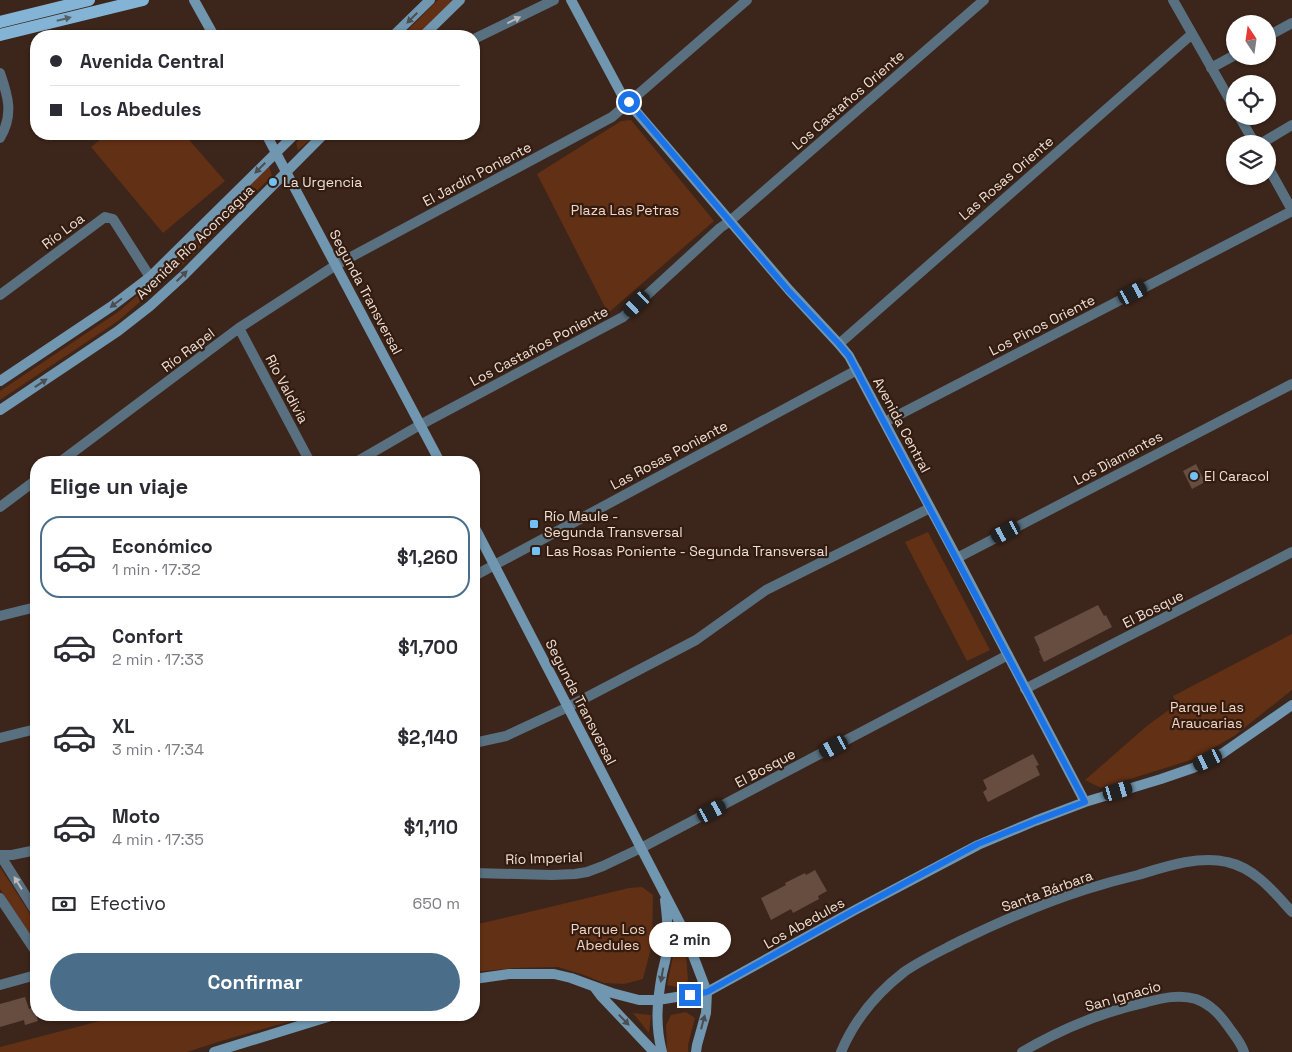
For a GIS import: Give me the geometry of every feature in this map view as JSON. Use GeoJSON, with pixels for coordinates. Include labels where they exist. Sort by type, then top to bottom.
{"type":"FeatureCollection","features":[{"type":"Feature","properties":{"kind":"main road"},"geometry":{"type":"LineString","coordinates":[[0,22],[89,0]]}},
{"type":"Feature","properties":{"kind":"main road"},"geometry":{"type":"LineString","coordinates":[[0,35],[143,0]]}},
{"type":"Feature","properties":{"kind":"street"},"geometry":{"type":"LineString","coordinates":[[194,0],[211,30]]}},
{"type":"Feature","properties":{"kind":"street"},"geometry":{"type":"LineString","coordinates":[[399,30],[430,0]]}},
{"type":"Feature","properties":{"kind":"street"},"geometry":{"type":"LineString","coordinates":[[429,30],[460,0]]}},
{"type":"Feature","properties":{"kind":"street"},"geometry":{"type":"LineString","coordinates":[[480,36],[554,0]]}},
{"type":"Feature","properties":{"kind":"street","name":"Avenida Central"},"geometry":{"type":"LineString","coordinates":[[571,0],[622,95],[788,290],[849,356],[1085,802]]}},
{"type":"Feature","properties":{"kind":"street","name":"El Jardín Poniente"},"geometry":{"type":"LineString","coordinates":[[336,265],[612,117],[747,0]]}},
{"type":"Feature","properties":{"kind":"street","name":"Los Castaños Oriente"},"geometry":{"type":"LineString","coordinates":[[730,221],[984,0]]}},
{"type":"Feature","properties":{"kind":"street"},"geometry":{"type":"LineString","coordinates":[[1174,0],[1226,94]]}},
{"type":"Feature","properties":{"kind":"street"},"geometry":{"type":"LineString","coordinates":[[1276,32],[1292,23]]}},
{"type":"Feature","properties":{"kind":"street","name":"Las Rosas Oriente"},"geometry":{"type":"LineString","coordinates":[[839,344],[1192,34]]}},
{"type":"Feature","properties":{"kind":"street"},"geometry":{"type":"LineString","coordinates":[[1211,68],[1226,59]]}},
{"type":"Feature","properties":{"kind":"street"},"geometry":{"type":"LineString","coordinates":[[0,73],[8,95],[9,105],[6,126],[0,138]]}},
{"type":"Feature","properties":{"kind":"street"},"geometry":{"type":"LineString","coordinates":[[1275,135],[1292,125]]}},
{"type":"Feature","properties":{"kind":"street","name":"Segunda Transversal"},"geometry":{"type":"LineString","coordinates":[[269,140],[437,456]]}},
{"type":"Feature","properties":{"kind":"street","name":"Avenida Río Aconcagua"},"geometry":{"type":"LineString","coordinates":[[0,381],[112,306],[150,277],[288,140]]}},
{"type":"Feature","properties":{"kind":"street","name":"Avenida Río Aconcagua"},"geometry":{"type":"LineString","coordinates":[[0,410],[150,306],[184,275],[318,140]]}},
{"type":"Feature","properties":{"kind":"street"},"geometry":{"type":"LineString","coordinates":[[1276,181],[1292,210]]}},
{"type":"Feature","properties":{"kind":"street","name":"Los Pinos Oriente"},"geometry":{"type":"LineString","coordinates":[[885,422],[1292,210]]}},
{"type":"Feature","properties":{"kind":"street","name":"Río Loa"},"geometry":{"type":"LineString","coordinates":[[0,295],[105,217],[113,220],[150,277]]}},
{"type":"Feature","properties":{"kind":"street","name":"Los Castaños Poniente"},"geometry":{"type":"LineString","coordinates":[[366,456],[420,425],[623,317],[730,221]]}},
{"type":"Feature","properties":{"kind":"street","name":"Río Rapel"},"geometry":{"type":"LineString","coordinates":[[68,456],[239,328],[336,265]]}},
{"type":"Feature","properties":{"kind":"street","name":"Río Valdivia"},"geometry":{"type":"LineString","coordinates":[[239,328],[307,456]]}},
{"type":"Feature","properties":{"kind":"street","name":"Las Rosas Poniente"},"geometry":{"type":"LineString","coordinates":[[480,572],[857,370]]}},
{"type":"Feature","properties":{"kind":"street","name":"Los Diamantes"},"geometry":{"type":"LineString","coordinates":[[956,558],[1292,384]]}},
{"type":"Feature","properties":{"kind":"street"},"geometry":{"type":"LineString","coordinates":[[0,508],[30,485]]}},
{"type":"Feature","properties":{"kind":"street"},"geometry":{"type":"LineString","coordinates":[[480,742],[506,736],[568,707],[696,640],[766,590],[930,508]]}},
{"type":"Feature","properties":{"kind":"street","name":"Segunda Transversal"},"geometry":{"type":"LineString","coordinates":[[480,537],[683,929],[707,992]]}},
{"type":"Feature","properties":{"kind":"street","name":"El Bosque"},"geometry":{"type":"LineString","coordinates":[[1025,689],[1292,552]]}},
{"type":"Feature","properties":{"kind":"street"},"geometry":{"type":"LineString","coordinates":[[0,616],[30,608]]}},
{"type":"Feature","properties":{"kind":"street","name":"El Bosque"},"geometry":{"type":"LineString","coordinates":[[641,848],[1008,655]]}},
{"type":"Feature","properties":{"kind":"street","name":"Los Abedules"},"geometry":{"type":"LineString","coordinates":[[480,978],[509,974],[554,974],[639,1000],[658,1000],[707,992],[978,844],[1085,802],[1193,768],[1223,753],[1292,705]]}},
{"type":"Feature","properties":{"kind":"street"},"geometry":{"type":"LineString","coordinates":[[0,738],[30,730]]}},
{"type":"Feature","properties":{"kind":"street","name":"Río Imperial"},"geometry":{"type":"LineString","coordinates":[[480,873],[575,874],[603,866],[641,848]]}},
{"type":"Feature","properties":{"kind":"street"},"geometry":{"type":"LineString","coordinates":[[0,855],[30,851]]}},
{"type":"Feature","properties":{"kind":"street"},"geometry":{"type":"LineString","coordinates":[[0,855],[30,902]]}},
{"type":"Feature","properties":{"kind":"street","name":"Santa Bárbara"},"geometry":{"type":"LineString","coordinates":[[841,1052],[864,1013],[876,998],[904,972],[983,930],[1052,901],[1087,889],[1158,869],[1195,861],[1217,860],[1233,863],[1248,870],[1272,890],[1292,912]]}},
{"type":"Feature","properties":{"kind":"street"},"geometry":{"type":"LineString","coordinates":[[662,1052],[658,1036],[658,1000],[668,948],[668,927],[663,892]]}},
{"type":"Feature","properties":{"kind":"street"},"geometry":{"type":"LineString","coordinates":[[0,898],[30,943]]}},
{"type":"Feature","properties":{"kind":"street"},"geometry":{"type":"LineString","coordinates":[[0,985],[30,977]]}},
{"type":"Feature","properties":{"kind":"street"},"geometry":{"type":"LineString","coordinates":[[594,987],[654,1052]]}},
{"type":"Feature","properties":{"kind":"street"},"geometry":{"type":"LineString","coordinates":[[696,1052],[706,1013],[707,992]]}},
{"type":"Feature","properties":{"kind":"street","name":"San Ignacio"},"geometry":{"type":"LineString","coordinates":[[1022,1052],[1053,1035],[1093,1018],[1134,1005],[1176,996],[1197,1000],[1215,1010],[1240,1042],[1244,1052]]}},
{"type":"Feature","properties":{"kind":"street"},"geometry":{"type":"LineString","coordinates":[[214,1052],[315,1021]]}},
{"type":"Feature","properties":{"kind":"green space"},"geometry":{"type":"Polygon","coordinates":[[[438,0],[454,0],[423,30],[408,30],[438,0]]]}},
{"type":"Feature","properties":{"kind":"green space","name":"Plaza Las Petras"},"geometry":{"type":"Polygon","coordinates":[[[631,120],[714,221],[608,313],[537,174],[621,121],[631,120]]]}},
{"type":"Feature","properties":{"kind":"green space"},"geometry":{"type":"Polygon","coordinates":[[[100,140],[189,140],[225,181],[163,233],[91,147],[100,140]]]}},
{"type":"Feature","properties":{"kind":"green space"},"geometry":{"type":"Polygon","coordinates":[[[299,140],[310,140],[298,150],[296,143],[299,140]]]}},
{"type":"Feature","properties":{"kind":"green space"},"geometry":{"type":"Polygon","coordinates":[[[269,166],[272,176],[180,267],[118,321],[0,400],[0,391],[118,312],[157,279],[269,166]]]}},
{"type":"Feature","properties":{"kind":"green space"},"geometry":{"type":"Polygon","coordinates":[[[928,532],[990,650],[967,661],[905,542],[928,532]]]}},
{"type":"Feature","properties":{"kind":"green space","name":"Parque Las Araucarias"},"geometry":{"type":"Polygon","coordinates":[[[1292,634],[1292,690],[1234,736],[1194,759],[1101,788],[1085,780],[1148,725],[1177,704],[1173,696],[1292,634]]]}},
{"type":"Feature","properties":{"kind":"green space"},"geometry":{"type":"Polygon","coordinates":[[[0,867],[30,914],[30,936],[0,889],[0,867]]]}},
{"type":"Feature","properties":{"kind":"green space","name":"Parque Los Abedules"},"geometry":{"type":"Polygon","coordinates":[[[642,887],[653,895],[652,944],[643,979],[624,984],[604,983],[558,967],[480,971],[480,924],[629,888],[642,887]]]}},
{"type":"Feature","properties":{"kind":"green space"},"geometry":{"type":"Polygon","coordinates":[[[679,935],[686,955],[688,980],[682,988],[667,985],[679,935]]]}},
{"type":"Feature","properties":{"kind":"green space"},"geometry":{"type":"Polygon","coordinates":[[[686,1012],[695,1018],[688,1052],[667,1052],[666,1025],[671,1015],[686,1012]]]}},
{"type":"Feature","properties":{"kind":"green space"},"geometry":{"type":"Polygon","coordinates":[[[633,1013],[651,1015],[649,1033],[633,1013]]]}},
{"type":"Feature","properties":{"kind":"green space"},"geometry":{"type":"Polygon","coordinates":[[[100,1021],[291,1021],[187,1052],[0,1052],[0,1047],[100,1021]]]}},
{"type":"Feature","properties":{"kind":"building","name":"El Caracol"},"geometry":{"type":"Polygon","coordinates":[[[1196,464],[1205,482],[1192,489],[1183,471],[1196,464]]]}},
{"type":"Feature","properties":{"kind":"building"},"geometry":{"type":"Polygon","coordinates":[[[1098,605],[1112,627],[1044,662],[1034,637],[1098,605]]]}},
{"type":"Feature","properties":{"kind":"building"},"geometry":{"type":"Polygon","coordinates":[[[1033,754],[1039,765],[1036,766],[1040,775],[988,802],[983,792],[987,789],[983,780],[1033,754]]]}},
{"type":"Feature","properties":{"kind":"building"},"geometry":{"type":"Polygon","coordinates":[[[815,870],[827,891],[818,896],[819,899],[793,913],[791,909],[771,920],[761,898],[786,885],[785,883],[815,870]]]}},
{"type":"Feature","properties":{"kind":"building"},"geometry":{"type":"Polygon","coordinates":[[[25,997],[30,1009],[30,1021],[38,1021],[25,1025],[24,1020],[0,1027],[0,1004],[25,997]]]}},
{"type":"Feature","properties":{"kind":"place","name":"La Urgencia"},"geometry":{"type":"Point","coordinates":[273,182]}},
{"type":"Feature","properties":{"kind":"place","name":"El Caracol"},"geometry":{"type":"Point","coordinates":[1194,476]}},
{"type":"Feature","properties":{"kind":"place","name":"Río Maule - Segunda Transversal"},"geometry":{"type":"Point","coordinates":[534,524]}},
{"type":"Feature","properties":{"kind":"place","name":"Las Rosas Poniente - Segunda Transversal"},"geometry":{"type":"Point","coordinates":[536,551]}},
{"type":"Feature","properties":{"kind":"route"},"geometry":{"type":"LineString","coordinates":[[629,102],[788,290],[849,356],[1085,802],[978,844],[732,979],[707,992],[690,995]]}}]}
